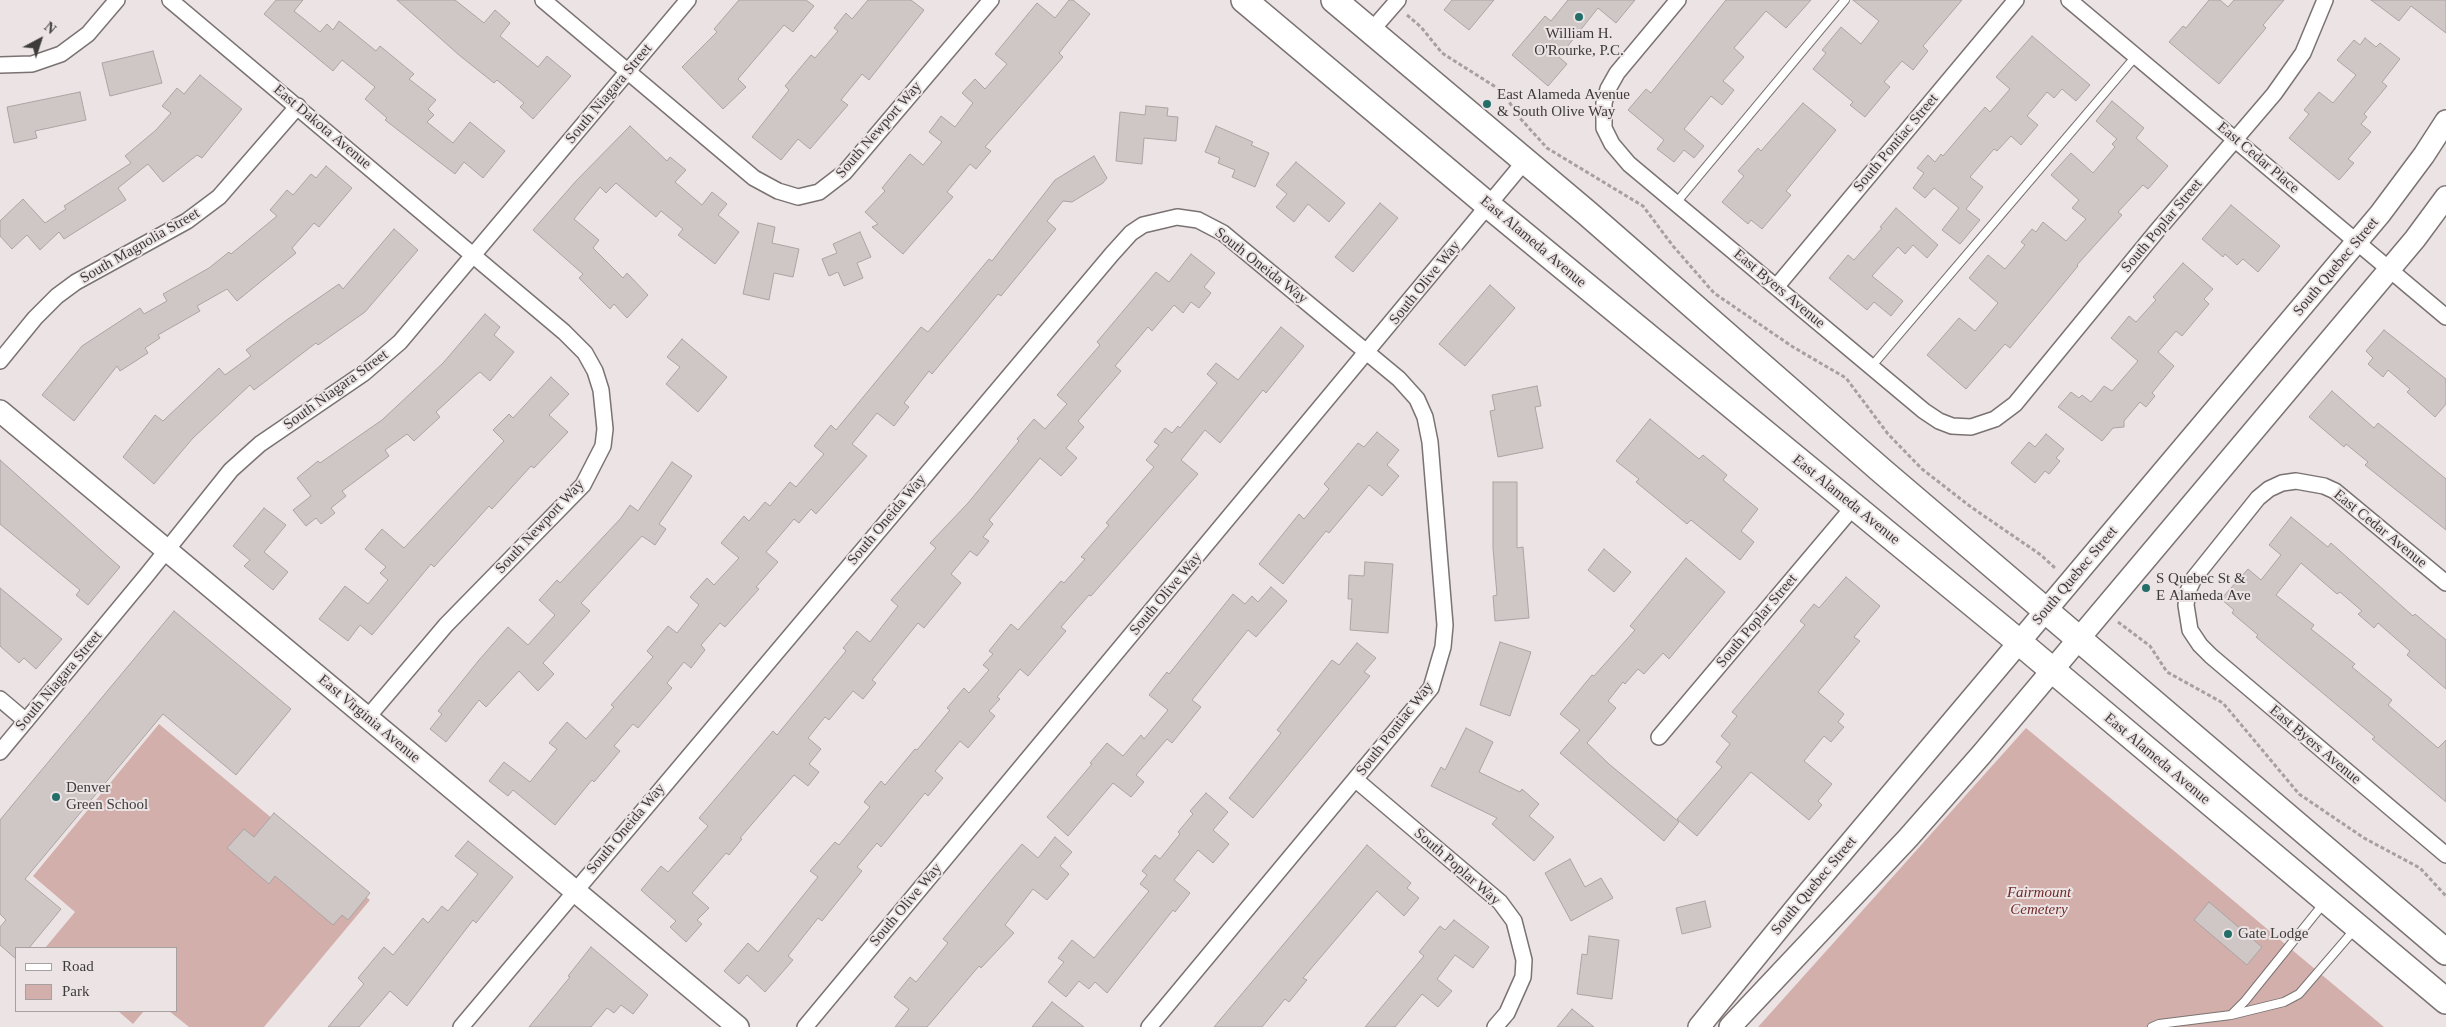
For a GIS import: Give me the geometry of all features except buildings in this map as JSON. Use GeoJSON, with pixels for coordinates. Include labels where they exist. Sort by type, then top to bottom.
{"type":"FeatureCollection","features":[{"type":"Feature","properties":{"kind":"main road","name":"East Alameda Avenue"},"geometry":{"type":"LineString","coordinates":[[1244,0],[1488,205],[2019,642],[2446,1001]]}},
{"type":"Feature","properties":{"kind":"main road"},"geometry":{"type":"LineString","coordinates":[[1334,0],[1525,161],[2046,611],[2080,638],[2446,952]]}},
{"type":"Feature","properties":{"kind":"main road","name":"South Quebec Street"},"geometry":{"type":"LineString","coordinates":[[1698,1027],[2394,197],[2446,121]]}},
{"type":"Feature","properties":{"kind":"main road"},"geometry":{"type":"LineString","coordinates":[[1730,1027],[1908,838],[2053,671],[2389,269],[2446,197]]}},
{"type":"Feature","properties":{"kind":"main road","name":"East Virginia Avenue"},"geometry":{"type":"LineString","coordinates":[[0,411],[738,1027]]}},
{"type":"Feature","properties":{"kind":"street"},"geometry":{"type":"LineString","coordinates":[[0,64],[32,64],[61,54],[88,34],[117,0]]}},
{"type":"Feature","properties":{"kind":"street","name":"East Dakota Avenue"},"geometry":{"type":"LineString","coordinates":[[170,0],[474,255]]}},
{"type":"Feature","properties":{"kind":"street"},"geometry":{"type":"LineString","coordinates":[[543,0],[628,71]]}},
{"type":"Feature","properties":{"kind":"street","name":"South Niagara Street"},"geometry":{"type":"LineString","coordinates":[[0,752],[236,465],[260,444],[385,357],[400,342],[688,0]]}},
{"type":"Feature","properties":{"kind":"street","name":"South Newport Way"},"geometry":{"type":"LineString","coordinates":[[628,71],[754,178],[778,191],[804,197],[827,187],[848,170],[991,0]]}},
{"type":"Feature","properties":{"kind":"street","name":"East Byers Avenue"},"geometry":{"type":"LineString","coordinates":[[1678,0],[1618,73],[1608,89],[1604,103],[1604,128],[1620,154],[1871,367],[1939,421],[1952,426],[1971,427]]}},
{"type":"Feature","properties":{"kind":"street","name":"South Pontiac Street"},"geometry":{"type":"LineString","coordinates":[[1777,286],[2016,0]]}},
{"type":"Feature","properties":{"kind":"street","name":"East Cedar Place"},"geometry":{"type":"LineString","coordinates":[[2069,0],[2446,317]]}},
{"type":"Feature","properties":{"kind":"street","name":"South Poplar Street"},"geometry":{"type":"LineString","coordinates":[[1971,427],[1995,419],[2015,404],[2156,232],[2236,140],[2295,66],[2312,35],[2325,0]]}},
{"type":"Feature","properties":{"kind":"street"},"geometry":{"type":"LineString","coordinates":[[1371,31],[1401,7]]}},
{"type":"Feature","properties":{"kind":"street","name":"South Magnolia Street"},"geometry":{"type":"LineString","coordinates":[[0,361],[57,296],[76,282],[187,221],[213,202],[241,174],[298,106]]}},
{"type":"Feature","properties":{"kind":"street","name":"South Olive Way"},"geometry":{"type":"LineString","coordinates":[[805,1027],[1368,353],[1525,161]]}},
{"type":"Feature","properties":{"kind":"street","name":"South Oneida Way"},"geometry":{"type":"LineString","coordinates":[[460,1027],[1131,233],[1143,225],[1177,217],[1198,220],[1223,233],[1368,353]]}},
{"type":"Feature","properties":{"kind":"street","name":"South Newport Way"},"geometry":{"type":"LineString","coordinates":[[367,718],[446,625],[576,493],[591,472],[603,446],[605,429],[602,390],[595,371],[584,353],[564,332],[474,255]]}},
{"type":"Feature","properties":{"kind":"street","name":"South Pontiac Way"},"geometry":{"type":"LineString","coordinates":[[1150,1027],[1431,688],[1443,648],[1444,625],[1430,442],[1425,417],[1412,392],[1368,353]]}},
{"type":"Feature","properties":{"kind":"street","name":"East Cedar Avenue"},"geometry":{"type":"LineString","coordinates":[[2190,630],[2186,605],[2188,591],[2204,564],[2258,498],[2269,489],[2282,483],[2311,482],[2335,491],[2446,583]]}},
{"type":"Feature","properties":{"kind":"street","name":"South Poplar Street"},"geometry":{"type":"LineString","coordinates":[[1659,737],[1854,506]]}},
{"type":"Feature","properties":{"kind":"street","name":"East Byers Avenue"},"geometry":{"type":"LineString","coordinates":[[2190,630],[2210,656],[2446,855]]}},
{"type":"Feature","properties":{"kind":"street"},"geometry":{"type":"LineString","coordinates":[[0,699],[26,721]]}},
{"type":"Feature","properties":{"kind":"street","name":"South Poplar Way"},"geometry":{"type":"LineString","coordinates":[[1356,780],[1500,902],[1514,921],[1524,960],[1524,976],[1507,1013],[1495,1027]]}},
{"type":"Feature","properties":{"kind":"lane"},"geometry":{"type":"LineString","coordinates":[[1676,203],[1846,0]]}},
{"type":"Feature","properties":{"kind":"lane"},"geometry":{"type":"LineString","coordinates":[[1871,367],[2136,56]]}},
{"type":"Feature","properties":{"kind":"lane"},"geometry":{"type":"LineString","coordinates":[[2231,1015],[2245,1001],[2326,901]]}},
{"type":"Feature","properties":{"kind":"lane"},"geometry":{"type":"LineString","coordinates":[[2152,1027],[2159,1024],[2269,1008],[2284,1002],[2298,994],[2357,927]]}},
{"type":"Feature","properties":{"kind":"path"},"geometry":{"type":"LineString","coordinates":[[1401,7],[1442,53],[1502,91],[1520,118],[1547,148],[1643,206],[1673,246],[1714,293],[1793,347],[1846,378],[1888,434],[1922,469],[1971,508],[2053,565]]}},
{"type":"Feature","properties":{"kind":"path"},"geometry":{"type":"LineString","coordinates":[[2119,622],[2150,646],[2167,672],[2223,702],[2300,794],[2364,838],[2420,868],[2446,896]]}},
{"type":"Feature","properties":{"kind":"green space"},"geometry":{"type":"Polygon","coordinates":[[[159,724],[370,900],[264,1027],[189,1027],[170,1012],[178,1012],[178,947],[46,947],[75,912],[33,876],[159,724]]]}},
{"type":"Feature","properties":{"kind":"green space","name":"Fairmount Cemetery"},"geometry":{"type":"Polygon","coordinates":[[[2026,728],[2185,860],[2384,1027],[1758,1027],[2026,728]]]}},
{"type":"Feature","properties":{"kind":"green space"},"geometry":{"type":"Polygon","coordinates":[[[119,1012],[143,1012],[133,1024],[119,1012]]]}},
{"type":"Feature","properties":{"kind":"place","name":"William H. O'Rourke, P.C."},"geometry":{"type":"Point","coordinates":[1579,17]}},
{"type":"Feature","properties":{"kind":"place","name":"East Alameda Avenue & South Olive Way"},"geometry":{"type":"Point","coordinates":[1487,104]}},
{"type":"Feature","properties":{"kind":"place","name":"S Quebec St & E Alameda Ave"},"geometry":{"type":"Point","coordinates":[2146,588]}},
{"type":"Feature","properties":{"kind":"place","name":"Denver Green School"},"geometry":{"type":"Point","coordinates":[56,797]}},
{"type":"Feature","properties":{"kind":"place","name":"Gate Lodge"},"geometry":{"type":"Point","coordinates":[2228,934]}}]}
